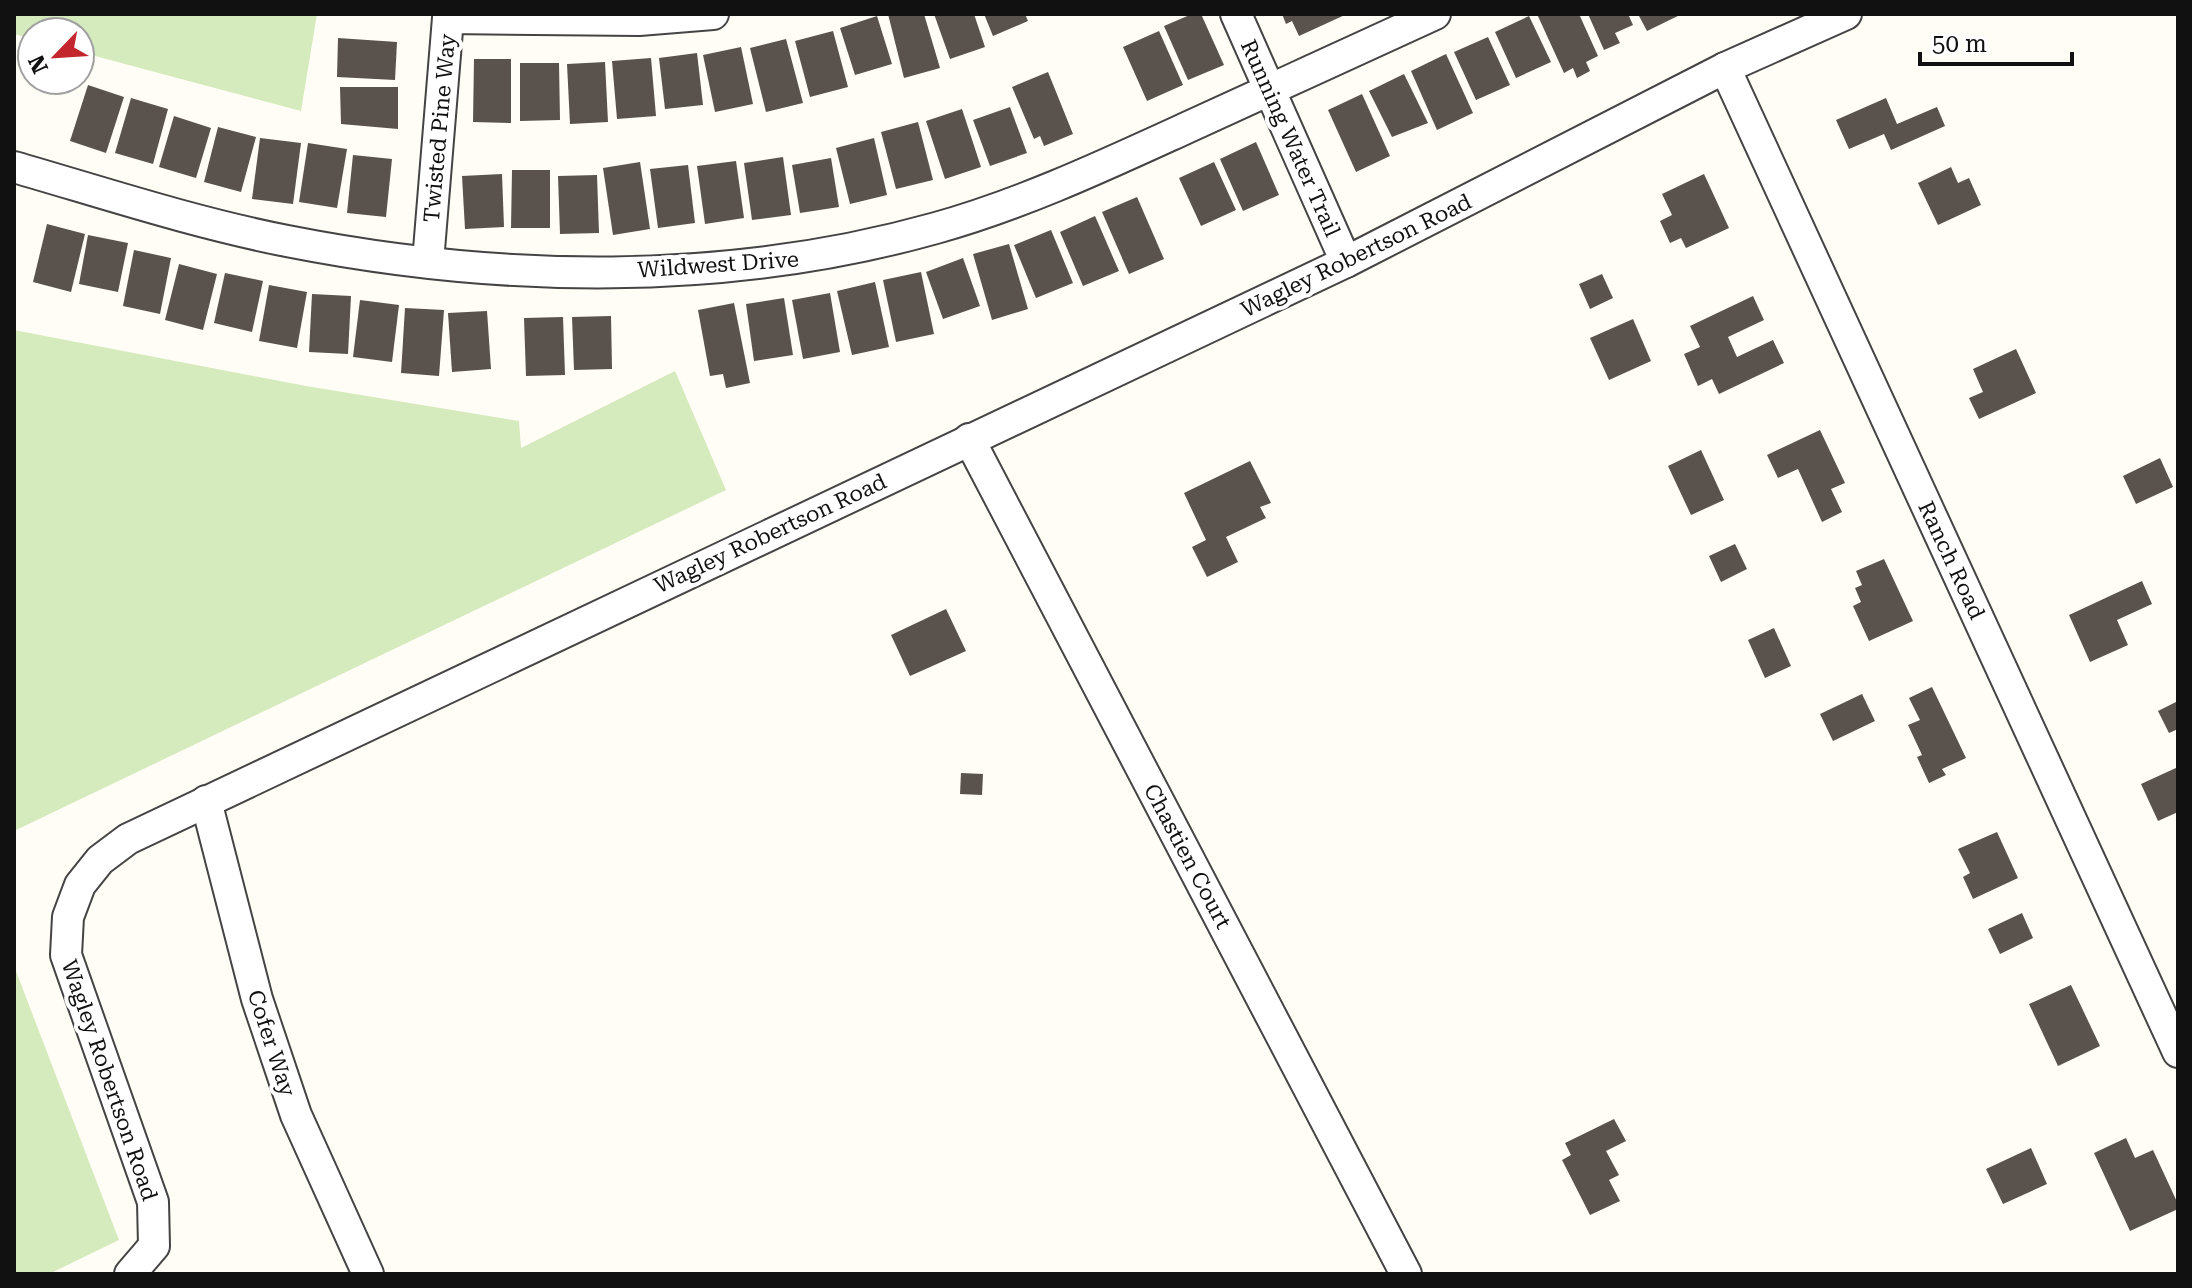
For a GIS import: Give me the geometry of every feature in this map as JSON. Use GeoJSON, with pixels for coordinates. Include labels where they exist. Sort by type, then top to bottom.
{"type":"FeatureCollection","features":[{"type":"Feature","properties":{"kind":"street","name":"Twisted Pine Way"},"geometry":{"type":"LineString","coordinates":[[428,262],[448,18],[639,20],[713,14]]}},
{"type":"Feature","properties":{"kind":"street","name":"Running Water Trail"},"geometry":{"type":"LineString","coordinates":[[1236,14],[1346,262]]}},
{"type":"Feature","properties":{"kind":"street","name":"Wildwest Drive"},"geometry":{"type":"LineString","coordinates":[[14,167],[231,229],[349,253],[574,274],[780,263],[863,247],[1012,204],[1435,14]]}},
{"type":"Feature","properties":{"kind":"street","name":"Wagley Robertson Road"},"geometry":{"type":"LineString","coordinates":[[130,1274],[154,1246],[153,1202],[71,976],[65,932],[80,885],[100,860],[128,839],[1346,262],[1725,68],[1846,14]]}},
{"type":"Feature","properties":{"kind":"street","name":"Ranch Road"},"geometry":{"type":"LineString","coordinates":[[1725,68],[2178,1052]]}},
{"type":"Feature","properties":{"kind":"street","name":"Chastien Court"},"geometry":{"type":"LineString","coordinates":[[969,439],[1406,1274]]}},
{"type":"Feature","properties":{"kind":"street","name":"Cofer Way"},"geometry":{"type":"LineString","coordinates":[[206,801],[257,999],[291,1101],[368,1274]]}},
{"type":"Feature","properties":{"kind":"green space"},"geometry":{"type":"Polygon","coordinates":[[[14,14],[317,14],[301,111],[96,56],[96,16],[16,16],[14,34],[14,14]]]}},
{"type":"Feature","properties":{"kind":"green space"},"geometry":{"type":"Polygon","coordinates":[[[14,330],[306,386],[519,421],[521,448],[675,371],[726,490],[14,831],[14,330]]]}},
{"type":"Feature","properties":{"kind":"green space"},"geometry":{"type":"Polygon","coordinates":[[[14,966],[119,1240],[49,1274],[14,1274],[14,966]]]}},
{"type":"Feature","properties":{"kind":"building"},"geometry":{"type":"Polygon","coordinates":[[[888,14],[924,14],[940,68],[904,78],[888,14]]]}},
{"type":"Feature","properties":{"kind":"building"},"geometry":{"type":"Polygon","coordinates":[[[934,14],[974,14],[985,47],[950,59],[934,14]]]}},
{"type":"Feature","properties":{"kind":"building"},"geometry":{"type":"Polygon","coordinates":[[[984,14],[1025,14],[1028,21],[993,36],[984,14]]]}},
{"type":"Feature","properties":{"kind":"building"},"geometry":{"type":"Polygon","coordinates":[[[1192,14],[1201,14],[1224,65],[1188,80],[1164,26],[1192,14]]]}},
{"type":"Feature","properties":{"kind":"building"},"geometry":{"type":"Polygon","coordinates":[[[1282,14],[1347,14],[1299,36],[1292,21],[1286,24],[1282,14]]]}},
{"type":"Feature","properties":{"kind":"building"},"geometry":{"type":"Polygon","coordinates":[[[1537,14],[1579,14],[1598,56],[1586,62],[1590,71],[1577,78],[1573,68],[1564,73],[1537,14]]]}},
{"type":"Feature","properties":{"kind":"building"},"geometry":{"type":"Polygon","coordinates":[[[1588,14],[1628,14],[1633,25],[1615,33],[1620,43],[1604,50],[1588,14]]]}},
{"type":"Feature","properties":{"kind":"building"},"geometry":{"type":"Polygon","coordinates":[[[1638,14],[1682,14],[1647,31],[1638,14]]]}},
{"type":"Feature","properties":{"kind":"building"},"geometry":{"type":"Polygon","coordinates":[[[877,16],[892,64],[855,75],[840,28],[877,16]]]}},
{"type":"Feature","properties":{"kind":"building"},"geometry":{"type":"Polygon","coordinates":[[[1529,16],[1551,62],[1516,78],[1495,32],[1529,16]]]}},
{"type":"Feature","properties":{"kind":"building"},"geometry":{"type":"Polygon","coordinates":[[[833,31],[848,87],[810,97],[795,41],[833,31]]]}},
{"type":"Feature","properties":{"kind":"building"},"geometry":{"type":"Polygon","coordinates":[[[1159,31],[1183,85],[1147,101],[1123,47],[1159,31]]]}},
{"type":"Feature","properties":{"kind":"building"},"geometry":{"type":"Polygon","coordinates":[[[1488,37],[1510,85],[1476,100],[1454,52],[1488,37]]]}},
{"type":"Feature","properties":{"kind":"building"},"geometry":{"type":"Polygon","coordinates":[[[338,38],[397,42],[395,80],[337,77],[338,38]]]}},
{"type":"Feature","properties":{"kind":"building"},"geometry":{"type":"Polygon","coordinates":[[[786,39],[803,103],[766,112],[750,48],[786,39]]]}},
{"type":"Feature","properties":{"kind":"building"},"geometry":{"type":"Polygon","coordinates":[[[741,47],[753,104],[715,112],[703,55],[741,47]]]}},
{"type":"Feature","properties":{"kind":"building"},"geometry":{"type":"Polygon","coordinates":[[[697,53],[703,105],[665,109],[659,58],[697,53]]]}},
{"type":"Feature","properties":{"kind":"building"},"geometry":{"type":"Polygon","coordinates":[[[1446,54],[1473,113],[1437,130],[1411,71],[1446,54]]]}},
{"type":"Feature","properties":{"kind":"building"},"geometry":{"type":"Polygon","coordinates":[[[651,58],[656,116],[617,119],[612,61],[651,58]]]}},
{"type":"Feature","properties":{"kind":"building"},"geometry":{"type":"Polygon","coordinates":[[[474,59],[511,59],[511,123],[473,122],[474,59]]]}},
{"type":"Feature","properties":{"kind":"building"},"geometry":{"type":"Polygon","coordinates":[[[605,62],[608,122],[570,124],[567,64],[605,62]]]}},
{"type":"Feature","properties":{"kind":"building"},"geometry":{"type":"Polygon","coordinates":[[[520,63],[559,63],[560,120],[520,121],[520,63]]]}},
{"type":"Feature","properties":{"kind":"building"},"geometry":{"type":"Polygon","coordinates":[[[1048,72],[1073,134],[1044,146],[1040,136],[1034,139],[1012,87],[1048,72]]]}},
{"type":"Feature","properties":{"kind":"building"},"geometry":{"type":"Polygon","coordinates":[[[1404,74],[1428,123],[1392,137],[1369,91],[1404,74]]]}},
{"type":"Feature","properties":{"kind":"building"},"geometry":{"type":"Polygon","coordinates":[[[340,87],[398,87],[398,129],[341,124],[340,87]]]}},
{"type":"Feature","properties":{"kind":"building"},"geometry":{"type":"Polygon","coordinates":[[[96,88],[124,97],[106,153],[70,141],[84,96],[96,96],[96,88]]]}},
{"type":"Feature","properties":{"kind":"building"},"geometry":{"type":"Polygon","coordinates":[[[1362,94],[1390,156],[1356,172],[1328,110],[1362,94]]]}},
{"type":"Feature","properties":{"kind":"building"},"geometry":{"type":"Polygon","coordinates":[[[131,98],[168,109],[153,164],[115,153],[131,98]]]}},
{"type":"Feature","properties":{"kind":"building"},"geometry":{"type":"Polygon","coordinates":[[[1886,98],[1897,124],[1937,107],[1945,126],[1891,150],[1884,134],[1849,149],[1836,120],[1886,98]]]}},
{"type":"Feature","properties":{"kind":"building"},"geometry":{"type":"Polygon","coordinates":[[[1010,107],[1027,153],[990,166],[973,120],[1010,107]]]}},
{"type":"Feature","properties":{"kind":"building"},"geometry":{"type":"Polygon","coordinates":[[[962,109],[981,167],[945,179],[926,121],[962,109]]]}},
{"type":"Feature","properties":{"kind":"building"},"geometry":{"type":"Polygon","coordinates":[[[174,116],[211,128],[196,178],[159,167],[174,116]]]}},
{"type":"Feature","properties":{"kind":"building"},"geometry":{"type":"Polygon","coordinates":[[[918,122],[933,180],[896,189],[881,132],[918,122]]]}},
{"type":"Feature","properties":{"kind":"building"},"geometry":{"type":"Polygon","coordinates":[[[218,127],[256,137],[241,192],[204,182],[218,127]]]}},
{"type":"Feature","properties":{"kind":"building"},"geometry":{"type":"Polygon","coordinates":[[[260,138],[301,143],[293,204],[252,199],[260,138]]]}},
{"type":"Feature","properties":{"kind":"building"},"geometry":{"type":"Polygon","coordinates":[[[874,138],[887,195],[850,204],[836,148],[874,138]]]}},
{"type":"Feature","properties":{"kind":"building"},"geometry":{"type":"Polygon","coordinates":[[[1256,142],[1279,195],[1243,211],[1220,159],[1256,142]]]}},
{"type":"Feature","properties":{"kind":"building"},"geometry":{"type":"Polygon","coordinates":[[[308,143],[347,149],[337,208],[299,202],[308,143]]]}},
{"type":"Feature","properties":{"kind":"building"},"geometry":{"type":"Polygon","coordinates":[[[353,155],[392,159],[386,217],[347,213],[353,155]]]}},
{"type":"Feature","properties":{"kind":"building"},"geometry":{"type":"Polygon","coordinates":[[[783,157],[791,215],[752,220],[744,163],[783,157]]]}},
{"type":"Feature","properties":{"kind":"building"},"geometry":{"type":"Polygon","coordinates":[[[831,158],[839,207],[800,213],[792,165],[831,158]]]}},
{"type":"Feature","properties":{"kind":"building"},"geometry":{"type":"Polygon","coordinates":[[[736,161],[744,218],[705,224],[697,166],[736,161]]]}},
{"type":"Feature","properties":{"kind":"building"},"geometry":{"type":"Polygon","coordinates":[[[640,162],[650,229],[613,235],[603,168],[640,162]]]}},
{"type":"Feature","properties":{"kind":"building"},"geometry":{"type":"Polygon","coordinates":[[[1214,162],[1236,210],[1201,226],[1179,178],[1214,162]]]}},
{"type":"Feature","properties":{"kind":"building"},"geometry":{"type":"Polygon","coordinates":[[[688,165],[695,223],[658,228],[650,169],[688,165]]]}},
{"type":"Feature","properties":{"kind":"building"},"geometry":{"type":"Polygon","coordinates":[[[1951,167],[1958,183],[1969,178],[1981,205],[1938,225],[1918,183],[1951,167]]]}},
{"type":"Feature","properties":{"kind":"building"},"geometry":{"type":"Polygon","coordinates":[[[512,170],[550,170],[550,228],[511,228],[512,170]]]}},
{"type":"Feature","properties":{"kind":"building"},"geometry":{"type":"Polygon","coordinates":[[[502,174],[504,227],[465,229],[462,176],[502,174]]]}},
{"type":"Feature","properties":{"kind":"building"},"geometry":{"type":"Polygon","coordinates":[[[1704,174],[1729,228],[1686,248],[1681,238],[1670,243],[1660,221],[1672,215],[1662,194],[1704,174]]]}},
{"type":"Feature","properties":{"kind":"building"},"geometry":{"type":"Polygon","coordinates":[[[597,175],[599,233],[560,234],[558,176],[597,175]]]}},
{"type":"Feature","properties":{"kind":"building"},"geometry":{"type":"Polygon","coordinates":[[[1137,197],[1164,259],[1129,274],[1102,212],[1137,197]]]}},
{"type":"Feature","properties":{"kind":"building"},"geometry":{"type":"Polygon","coordinates":[[[1095,216],[1119,271],[1083,286],[1060,232],[1095,216]]]}},
{"type":"Feature","properties":{"kind":"building"},"geometry":{"type":"Polygon","coordinates":[[[47,224],[85,234],[71,292],[33,282],[47,224]]]}},
{"type":"Feature","properties":{"kind":"building"},"geometry":{"type":"Polygon","coordinates":[[[1051,230],[1073,283],[1036,298],[1014,245],[1051,230]]]}},
{"type":"Feature","properties":{"kind":"building"},"geometry":{"type":"Polygon","coordinates":[[[88,235],[128,243],[118,292],[79,284],[88,235]]]}},
{"type":"Feature","properties":{"kind":"building"},"geometry":{"type":"Polygon","coordinates":[[[1009,244],[1028,309],[992,320],[973,254],[1009,244]]]}},
{"type":"Feature","properties":{"kind":"building"},"geometry":{"type":"Polygon","coordinates":[[[134,250],[171,258],[160,314],[123,306],[134,250]]]}},
{"type":"Feature","properties":{"kind":"building"},"geometry":{"type":"Polygon","coordinates":[[[963,258],[980,306],[943,319],[926,272],[963,258]]]}},
{"type":"Feature","properties":{"kind":"building"},"geometry":{"type":"Polygon","coordinates":[[[179,264],[217,274],[203,330],[165,320],[179,264]]]}},
{"type":"Feature","properties":{"kind":"building"},"geometry":{"type":"Polygon","coordinates":[[[921,272],[934,334],[896,342],[883,280],[921,272]]]}},
{"type":"Feature","properties":{"kind":"building"},"geometry":{"type":"Polygon","coordinates":[[[225,273],[263,281],[252,332],[214,323],[225,273]]]}},
{"type":"Feature","properties":{"kind":"building"},"geometry":{"type":"Polygon","coordinates":[[[1602,274],[1613,298],[1590,309],[1579,284],[1602,274]]]}},
{"type":"Feature","properties":{"kind":"building"},"geometry":{"type":"Polygon","coordinates":[[[875,282],[889,347],[852,355],[837,291],[875,282]]]}},
{"type":"Feature","properties":{"kind":"building"},"geometry":{"type":"Polygon","coordinates":[[[269,285],[307,292],[297,348],[259,341],[269,285]]]}},
{"type":"Feature","properties":{"kind":"building"},"geometry":{"type":"Polygon","coordinates":[[[830,293],[840,352],[803,359],[792,300],[830,293]]]}},
{"type":"Feature","properties":{"kind":"building"},"geometry":{"type":"Polygon","coordinates":[[[312,294],[351,296],[348,354],[309,352],[312,294]]]}},
{"type":"Feature","properties":{"kind":"building"},"geometry":{"type":"Polygon","coordinates":[[[1753,296],[1764,320],[1728,337],[1737,357],[1773,340],[1784,363],[1719,394],[1712,379],[1698,386],[1684,354],[1700,347],[1690,326],[1753,296]]]}},
{"type":"Feature","properties":{"kind":"building"},"geometry":{"type":"Polygon","coordinates":[[[784,298],[793,355],[754,361],[746,304],[784,298]]]}},
{"type":"Feature","properties":{"kind":"building"},"geometry":{"type":"Polygon","coordinates":[[[360,300],[399,305],[392,362],[353,357],[360,300]]]}},
{"type":"Feature","properties":{"kind":"building"},"geometry":{"type":"Polygon","coordinates":[[[734,303],[750,383],[726,388],[723,374],[710,376],[698,310],[734,303]]]}},
{"type":"Feature","properties":{"kind":"building"},"geometry":{"type":"Polygon","coordinates":[[[405,308],[444,310],[439,376],[401,373],[405,308]]]}},
{"type":"Feature","properties":{"kind":"building"},"geometry":{"type":"Polygon","coordinates":[[[487,311],[491,369],[452,372],[448,313],[487,311]]]}},
{"type":"Feature","properties":{"kind":"building"},"geometry":{"type":"Polygon","coordinates":[[[611,316],[612,369],[574,370],[572,317],[611,316]]]}},
{"type":"Feature","properties":{"kind":"building"},"geometry":{"type":"Polygon","coordinates":[[[563,317],[565,375],[526,376],[524,318],[563,317]]]}},
{"type":"Feature","properties":{"kind":"building"},"geometry":{"type":"Polygon","coordinates":[[[1633,319],[1651,361],[1609,380],[1590,338],[1633,319]]]}},
{"type":"Feature","properties":{"kind":"building"},"geometry":{"type":"Polygon","coordinates":[[[2016,349],[2036,393],[1979,419],[1969,398],[1983,392],[1973,369],[2016,349]]]}},
{"type":"Feature","properties":{"kind":"building"},"geometry":{"type":"Polygon","coordinates":[[[1820,430],[1845,483],[1831,489],[1842,512],[1822,522],[1798,469],[1778,478],[1767,455],[1820,430]]]}},
{"type":"Feature","properties":{"kind":"building"},"geometry":{"type":"Polygon","coordinates":[[[1701,450],[1724,500],[1691,515],[1668,466],[1701,450]]]}},
{"type":"Feature","properties":{"kind":"building"},"geometry":{"type":"Polygon","coordinates":[[[2160,458],[2173,487],[2136,504],[2123,476],[2160,458]]]}},
{"type":"Feature","properties":{"kind":"building"},"geometry":{"type":"Polygon","coordinates":[[[1250,461],[1271,503],[1260,507],[1266,518],[1226,537],[1238,562],[1207,577],[1192,547],[1206,540],[1184,493],[1250,461]]]}},
{"type":"Feature","properties":{"kind":"building"},"geometry":{"type":"Polygon","coordinates":[[[1735,544],[1747,569],[1721,582],[1709,556],[1735,544]]]}},
{"type":"Feature","properties":{"kind":"building"},"geometry":{"type":"Polygon","coordinates":[[[1884,559],[1913,621],[1869,641],[1853,606],[1861,602],[1855,588],[1862,585],[1856,571],[1884,559]]]}},
{"type":"Feature","properties":{"kind":"building"},"geometry":{"type":"Polygon","coordinates":[[[2142,581],[2152,604],[2117,620],[2128,645],[2090,662],[2069,615],[2142,581]]]}},
{"type":"Feature","properties":{"kind":"building"},"geometry":{"type":"Polygon","coordinates":[[[946,609],[966,651],[910,676],[891,635],[946,609]]]}},
{"type":"Feature","properties":{"kind":"building"},"geometry":{"type":"Polygon","coordinates":[[[1774,628],[1791,666],[1765,678],[1748,640],[1774,628]]]}},
{"type":"Feature","properties":{"kind":"building"},"geometry":{"type":"Polygon","coordinates":[[[1932,687],[1966,758],[1942,769],[1946,775],[1929,783],[1917,757],[1922,755],[1908,725],[1920,720],[1909,698],[1932,687]]]}},
{"type":"Feature","properties":{"kind":"building"},"geometry":{"type":"Polygon","coordinates":[[[1862,694],[1875,721],[1833,741],[1820,714],[1862,694]]]}},
{"type":"Feature","properties":{"kind":"building"},"geometry":{"type":"Polygon","coordinates":[[[2178,701],[2178,729],[2169,733],[2158,711],[2178,701]]]}},
{"type":"Feature","properties":{"kind":"building"},"geometry":{"type":"Polygon","coordinates":[[[2178,767],[2178,812],[2158,821],[2141,784],[2178,767]]]}},
{"type":"Feature","properties":{"kind":"building"},"geometry":{"type":"Polygon","coordinates":[[[961,773],[983,774],[982,795],[960,794],[961,773]]]}},
{"type":"Feature","properties":{"kind":"building"},"geometry":{"type":"Polygon","coordinates":[[[1997,832],[2018,878],[1973,899],[1963,877],[1970,873],[1958,849],[1997,832]]]}},
{"type":"Feature","properties":{"kind":"building"},"geometry":{"type":"Polygon","coordinates":[[[2022,913],[2033,938],[2000,954],[1988,929],[2022,913]]]}},
{"type":"Feature","properties":{"kind":"building"},"geometry":{"type":"Polygon","coordinates":[[[2071,985],[2100,1046],[2058,1066],[2029,1004],[2071,985]]]}},
{"type":"Feature","properties":{"kind":"building"},"geometry":{"type":"Polygon","coordinates":[[[1614,1119],[1626,1141],[1606,1151],[1619,1175],[1609,1180],[1620,1201],[1590,1215],[1562,1160],[1571,1155],[1565,1143],[1614,1119]]]}},
{"type":"Feature","properties":{"kind":"building"},"geometry":{"type":"Polygon","coordinates":[[[2126,1138],[2135,1158],[2153,1150],[2178,1204],[2178,1209],[2130,1231],[2094,1153],[2126,1138]]]}},
{"type":"Feature","properties":{"kind":"building"},"geometry":{"type":"Polygon","coordinates":[[[2031,1148],[2047,1184],[2003,1204],[1986,1169],[2031,1148]]]}}]}
